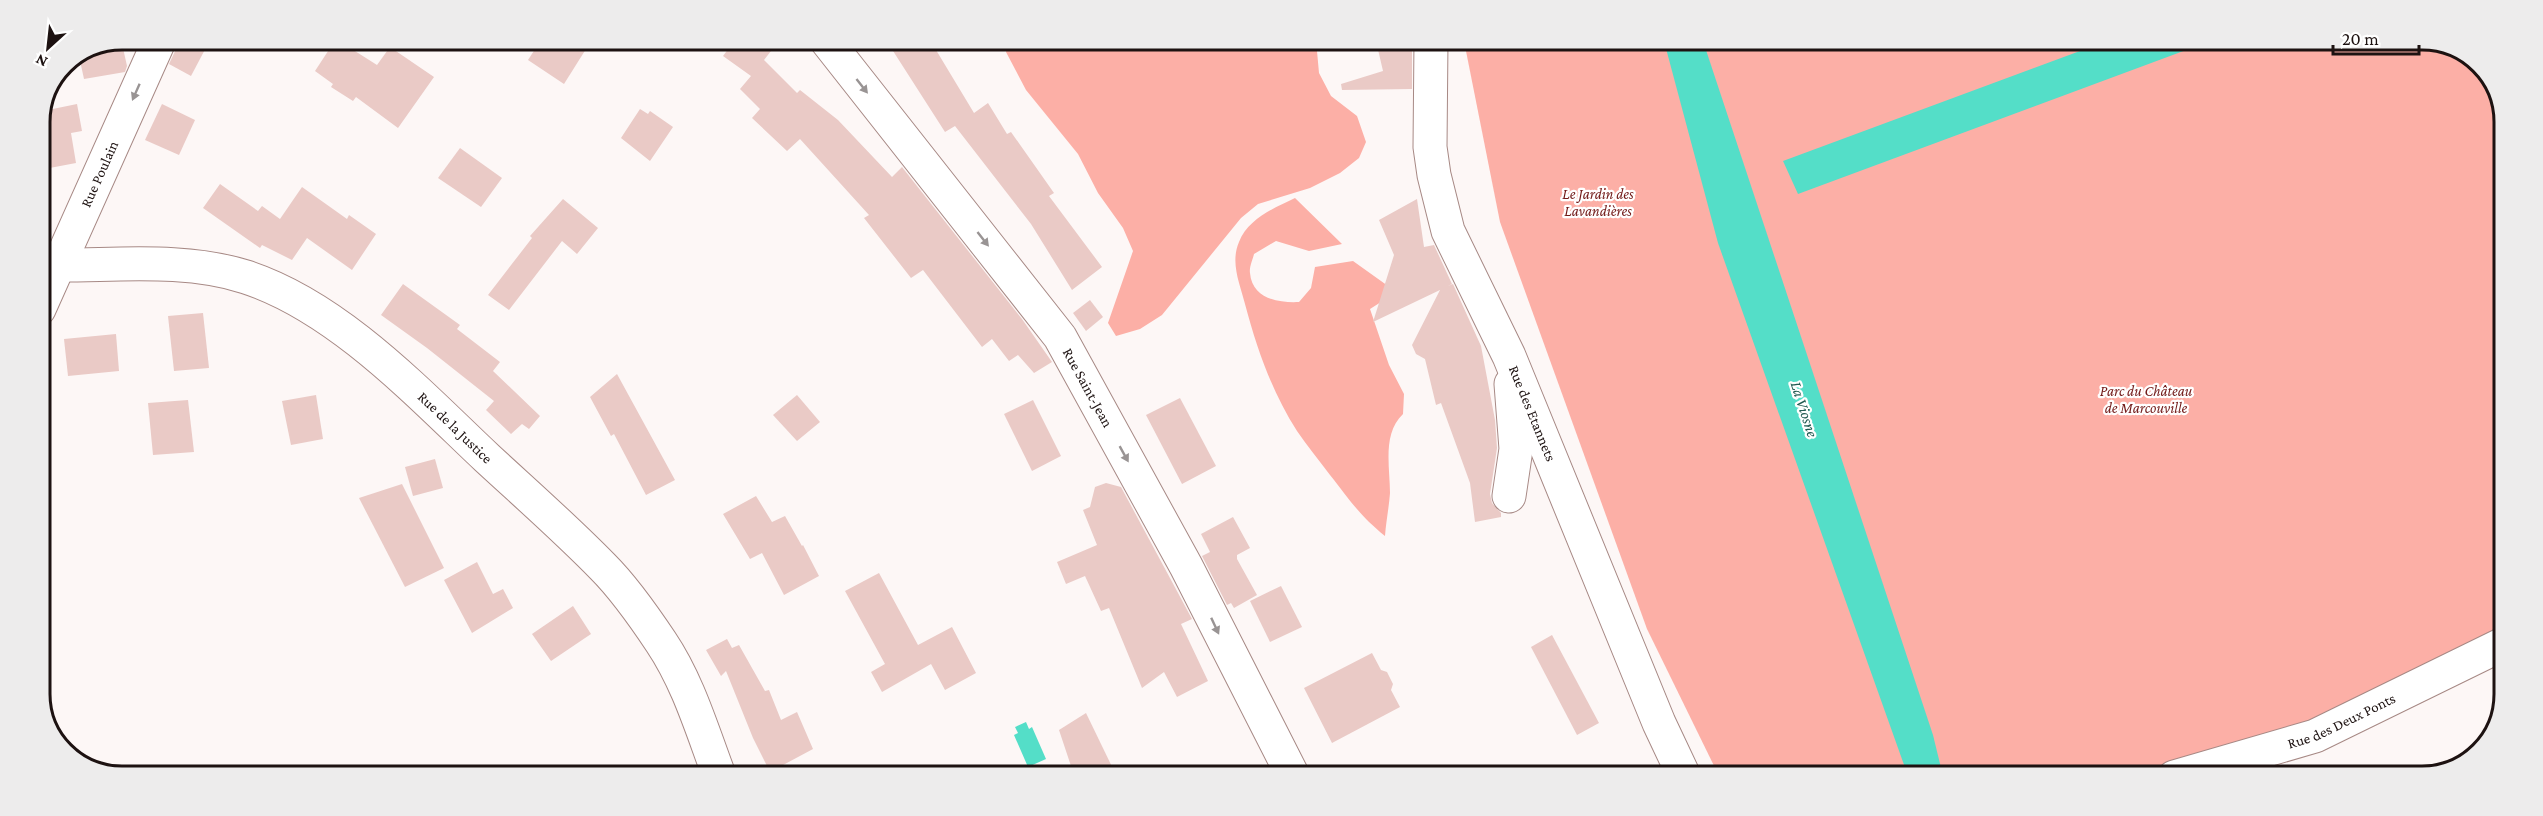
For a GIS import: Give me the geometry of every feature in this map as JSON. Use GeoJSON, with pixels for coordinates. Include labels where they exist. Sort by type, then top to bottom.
{"type":"FeatureCollection","features":[{"type":"Feature","properties":{"kind":"street","name":"Rue Poulain"},"geometry":{"type":"LineString","coordinates":[[50,287],[155,50]]}},
{"type":"Feature","properties":{"kind":"street","name":"Rue Saint-Jean"},"geometry":{"type":"LineString","coordinates":[[834,50],[1060,338],[1186,566],[1288,766]]}},
{"type":"Feature","properties":{"kind":"street","name":"Rue des Etannets"},"geometry":{"type":"LineString","coordinates":[[1431,50],[1430,147],[1438,195],[1448,231],[1509,356],[1659,723],[1679,766]]}},
{"type":"Feature","properties":{"kind":"street","name":"Rue de la Justice"},"geometry":{"type":"LineString","coordinates":[[61,265],[177,265],[216,269],[247,277],[292,298],[345,331],[399,375],[605,568],[662,643],[682,676],[716,766]]}},
{"type":"Feature","properties":{"kind":"street"},"geometry":{"type":"LineString","coordinates":[[1509,356],[1516,449],[1509,496]]}},
{"type":"Feature","properties":{"kind":"street","name":"Rue des Deux Ponts"},"geometry":{"type":"LineString","coordinates":[[2212,766],[2315,736],[2494,648]]}},
{"type":"Feature","properties":{"kind":"green space"},"geometry":{"type":"Polygon","coordinates":[[[1006,50],[1317,50],[1319,73],[1331,96],[1357,116],[1366,142],[1359,158],[1340,173],[1310,188],[1258,204],[1241,218],[1162,315],[1140,329],[1116,336],[1108,323],[1133,251],[1123,228],[1098,193],[1078,154],[1026,90],[1006,50]]]}},
{"type":"Feature","properties":{"kind":"green space","name":"Parc du Château de Marcouville"},"geometry":{"type":"Polygon","coordinates":[[[1466,50],[2431,50],[2449,55],[2469,67],[2484,85],[2493,117],[2494,634],[2325,724],[2159,766],[1714,766],[1647,629],[1500,222],[1466,50]]]}},
{"type":"Feature","properties":{"kind":"green space"},"geometry":{"type":"Polygon","coordinates":[[[1295,198],[1342,244],[1309,251],[1276,241],[1254,254],[1250,271],[1252,282],[1261,294],[1283,302],[1299,302],[1311,288],[1315,267],[1353,261],[1388,286],[1392,295],[1370,309],[1389,365],[1404,394],[1403,414],[1396,422],[1390,441],[1390,493],[1385,536],[1349,500],[1288,416],[1260,354],[1239,281],[1235,258],[1243,234],[1262,215],[1295,198]]]}},
{"type":"Feature","properties":{"kind":"water","name":"La Viosne"},"geometry":{"type":"Polygon","coordinates":[[[1666,50],[1706,50],[1933,735],[1941,766],[1904,766],[1718,243],[1666,50]]]}},
{"type":"Feature","properties":{"kind":"water"},"geometry":{"type":"Polygon","coordinates":[[[2083,50],[2186,50],[1798,194],[1783,161],[2083,50]]]}},
{"type":"Feature","properties":{"kind":"water"},"geometry":{"type":"Polygon","coordinates":[[[1026,722],[1029,729],[1032,727],[1046,759],[1028,766],[1014,735],[1018,733],[1015,727],[1026,722]]]}},
{"type":"Feature","properties":{"kind":"building"},"geometry":{"type":"Polygon","coordinates":[[[123,50],[127,66],[125,72],[84,79],[81,62],[107,51],[123,50]]]}},
{"type":"Feature","properties":{"kind":"building"},"geometry":{"type":"Polygon","coordinates":[[[176,50],[205,50],[191,76],[169,64],[176,50]]]}},
{"type":"Feature","properties":{"kind":"building"},"geometry":{"type":"Polygon","coordinates":[[[329,50],[353,50],[377,65],[388,50],[394,50],[434,77],[398,128],[356,97],[353,101],[331,87],[333,84],[315,71],[329,50]]]}},
{"type":"Feature","properties":{"kind":"building"},"geometry":{"type":"Polygon","coordinates":[[[534,50],[585,50],[564,84],[528,60],[534,50]]]}},
{"type":"Feature","properties":{"kind":"building"},"geometry":{"type":"Polygon","coordinates":[[[728,50],[770,50],[764,60],[797,93],[800,90],[838,120],[892,177],[902,167],[1022,319],[1052,362],[1034,373],[1018,355],[1009,361],[992,339],[982,347],[923,270],[911,278],[864,218],[869,215],[800,139],[787,151],[752,118],[760,109],[740,89],[751,76],[723,56],[728,50]]]}},
{"type":"Feature","properties":{"kind":"building"},"geometry":{"type":"Polygon","coordinates":[[[892,50],[936,50],[974,113],[988,103],[1007,134],[1011,132],[1054,193],[1049,196],[1102,267],[1072,290],[1031,224],[955,126],[945,132],[892,50]]]}},
{"type":"Feature","properties":{"kind":"building"},"geometry":{"type":"Polygon","coordinates":[[[1378,50],[1412,50],[1412,89],[1342,90],[1341,84],[1383,71],[1378,50]]]}},
{"type":"Feature","properties":{"kind":"building"},"geometry":{"type":"Polygon","coordinates":[[[77,104],[82,131],[71,133],[76,163],[50,168],[51,109],[77,104]]]}},
{"type":"Feature","properties":{"kind":"building"},"geometry":{"type":"Polygon","coordinates":[[[162,104],[195,120],[179,155],[145,140],[162,104]]]}},
{"type":"Feature","properties":{"kind":"building"},"geometry":{"type":"Polygon","coordinates":[[[640,109],[648,114],[650,111],[673,127],[650,161],[621,138],[640,109]]]}},
{"type":"Feature","properties":{"kind":"building"},"geometry":{"type":"Polygon","coordinates":[[[460,148],[502,178],[481,207],[438,178],[460,148]]]}},
{"type":"Feature","properties":{"kind":"building"},"geometry":{"type":"Polygon","coordinates":[[[220,184],[258,211],[262,206],[280,219],[302,187],[347,219],[349,215],[376,234],[352,270],[307,238],[292,260],[262,245],[260,248],[203,208],[220,184]]]}},
{"type":"Feature","properties":{"kind":"building"},"geometry":{"type":"Polygon","coordinates":[[[563,199],[598,228],[577,254],[562,241],[509,310],[488,295],[532,238],[530,236],[563,199]]]}},
{"type":"Feature","properties":{"kind":"building"},"geometry":{"type":"Polygon","coordinates":[[[1417,199],[1424,247],[1434,245],[1452,284],[1448,286],[1453,284],[1481,346],[1495,420],[1497,448],[1490,494],[1492,503],[1501,513],[1501,517],[1475,522],[1470,483],[1441,403],[1436,405],[1425,359],[1416,354],[1412,345],[1440,290],[1373,322],[1394,255],[1379,220],[1417,199]]]}},
{"type":"Feature","properties":{"kind":"building"},"geometry":{"type":"Polygon","coordinates":[[[403,284],[460,325],[457,329],[500,362],[493,371],[540,416],[529,429],[522,424],[511,434],[486,410],[494,401],[381,315],[403,284]]]}},
{"type":"Feature","properties":{"kind":"building"},"geometry":{"type":"Polygon","coordinates":[[[1090,300],[1103,317],[1086,331],[1073,313],[1090,300]]]}},
{"type":"Feature","properties":{"kind":"building"},"geometry":{"type":"Polygon","coordinates":[[[203,313],[209,368],[174,371],[168,316],[203,313]]]}},
{"type":"Feature","properties":{"kind":"building"},"geometry":{"type":"Polygon","coordinates":[[[116,334],[119,371],[68,376],[64,339],[116,334]]]}},
{"type":"Feature","properties":{"kind":"building"},"geometry":{"type":"Polygon","coordinates":[[[617,374],[675,480],[646,495],[614,434],[611,436],[590,397],[617,374]]]}},
{"type":"Feature","properties":{"kind":"building"},"geometry":{"type":"Polygon","coordinates":[[[316,395],[323,439],[291,445],[282,401],[316,395]]]}},
{"type":"Feature","properties":{"kind":"building"},"geometry":{"type":"Polygon","coordinates":[[[797,395],[820,422],[797,441],[773,415],[797,395]]]}},
{"type":"Feature","properties":{"kind":"building"},"geometry":{"type":"Polygon","coordinates":[[[1180,398],[1216,466],[1182,484],[1146,415],[1180,398]]]}},
{"type":"Feature","properties":{"kind":"building"},"geometry":{"type":"Polygon","coordinates":[[[188,400],[194,452],[153,455],[148,403],[188,400]]]}},
{"type":"Feature","properties":{"kind":"building"},"geometry":{"type":"Polygon","coordinates":[[[1033,400],[1061,456],[1032,471],[1004,414],[1033,400]]]}},
{"type":"Feature","properties":{"kind":"building"},"geometry":{"type":"Polygon","coordinates":[[[435,459],[443,488],[413,496],[405,467],[435,459]]]}},
{"type":"Feature","properties":{"kind":"building"},"geometry":{"type":"Polygon","coordinates":[[[1106,483],[1121,487],[1192,619],[1181,624],[1208,681],[1177,697],[1164,672],[1142,688],[1109,608],[1101,611],[1085,576],[1066,584],[1057,562],[1097,545],[1083,510],[1090,507],[1095,487],[1106,483]]]}},
{"type":"Feature","properties":{"kind":"building"},"geometry":{"type":"Polygon","coordinates":[[[402,484],[444,568],[405,587],[359,498],[402,484]]]}},
{"type":"Feature","properties":{"kind":"building"},"geometry":{"type":"Polygon","coordinates":[[[756,496],[772,522],[785,516],[819,576],[784,595],[762,553],[750,559],[723,514],[756,496]]]}},
{"type":"Feature","properties":{"kind":"building"},"geometry":{"type":"Polygon","coordinates":[[[1233,517],[1250,548],[1237,555],[1237,559],[1257,595],[1234,608],[1231,603],[1227,605],[1202,556],[1210,552],[1201,534],[1233,517]]]}},
{"type":"Feature","properties":{"kind":"building"},"geometry":{"type":"Polygon","coordinates":[[[477,562],[493,594],[503,589],[513,608],[472,633],[444,580],[477,562]]]}},
{"type":"Feature","properties":{"kind":"building"},"geometry":{"type":"Polygon","coordinates":[[[879,573],[918,645],[952,627],[976,673],[945,690],[931,664],[882,692],[871,672],[885,664],[845,591],[879,573]]]}},
{"type":"Feature","properties":{"kind":"building"},"geometry":{"type":"Polygon","coordinates":[[[1281,586],[1302,627],[1270,642],[1250,601],[1281,586]]]}},
{"type":"Feature","properties":{"kind":"building"},"geometry":{"type":"Polygon","coordinates":[[[573,606],[591,634],[551,661],[532,634],[573,606]]]}},
{"type":"Feature","properties":{"kind":"building"},"geometry":{"type":"Polygon","coordinates":[[[1552,635],[1599,723],[1577,735],[1531,647],[1552,635]]]}},
{"type":"Feature","properties":{"kind":"building"},"geometry":{"type":"Polygon","coordinates":[[[727,639],[732,648],[739,645],[765,691],[769,690],[781,720],[797,712],[813,749],[781,766],[767,766],[726,671],[721,676],[706,650],[727,639]]]}},
{"type":"Feature","properties":{"kind":"building"},"geometry":{"type":"Polygon","coordinates":[[[1372,653],[1381,670],[1387,672],[1393,684],[1391,690],[1400,707],[1332,743],[1304,688],[1372,653]]]}},
{"type":"Feature","properties":{"kind":"building"},"geometry":{"type":"Polygon","coordinates":[[[1086,713],[1112,766],[1071,766],[1059,730],[1086,713]]]}},
{"type":"Feature","properties":{"kind":"park label","name":"Le Jardin des Lavandières"},"geometry":{"type":"Point","coordinates":[1598,202]}}]}
